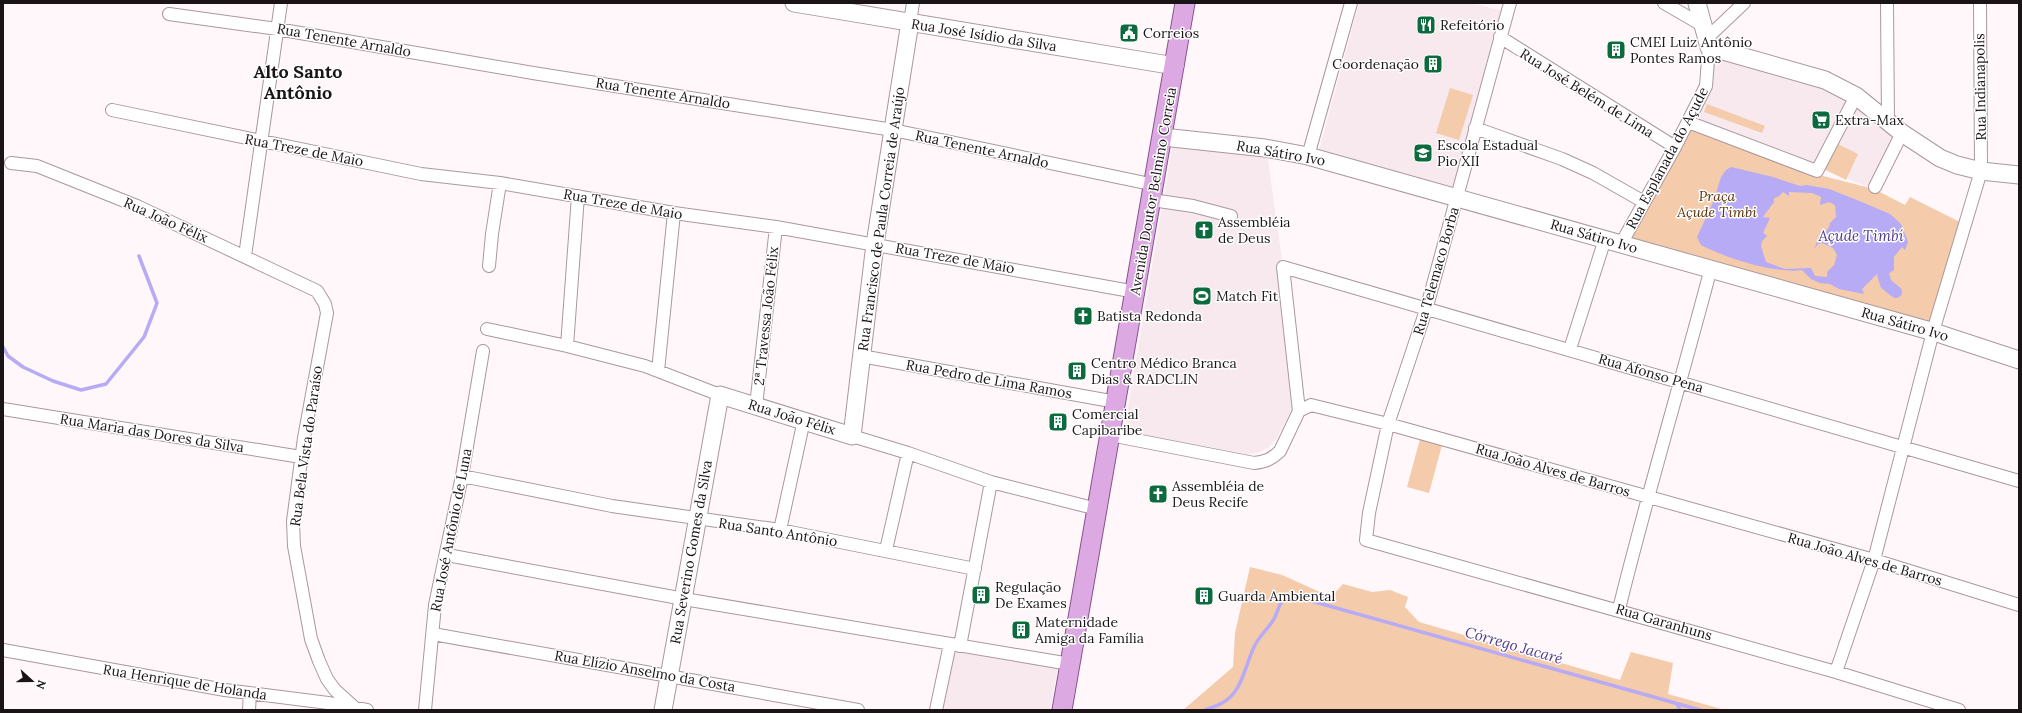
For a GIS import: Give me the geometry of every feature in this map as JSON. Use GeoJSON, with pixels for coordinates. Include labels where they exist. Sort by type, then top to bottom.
{"type":"FeatureCollection","features":[{"type":"Feature","properties":{"kind":"main road","name":"Avenida Doutor Belmino Correia"},"geometry":{"type":"LineString","coordinates":[[1062,710],[1163,137],[1185,3]]}},
{"type":"Feature","properties":{"kind":"street"},"geometry":{"type":"LineString","coordinates":[[245,256],[281,3]]}},
{"type":"Feature","properties":{"kind":"street","name":"Rua José Isídio da Silva"},"geometry":{"type":"LineString","coordinates":[[794,3],[1175,66]]}},
{"type":"Feature","properties":{"kind":"street","name":"Rua Francisco de Paula Correia de Araújo"},"geometry":{"type":"LineString","coordinates":[[852,436],[875,244],[913,3]]}},
{"type":"Feature","properties":{"kind":"street"},"geometry":{"type":"LineString","coordinates":[[1308,156],[1351,3]]}},
{"type":"Feature","properties":{"kind":"street"},"geometry":{"type":"LineString","coordinates":[[1664,3],[1706,37],[1825,80],[1856,96],[1902,133],[1940,158],[1957,165],[1981,171],[2019,175]]}},
{"type":"Feature","properties":{"kind":"street"},"geometry":{"type":"LineString","coordinates":[[1697,3],[1706,37]]}},
{"type":"Feature","properties":{"kind":"street"},"geometry":{"type":"LineString","coordinates":[[1706,37],[1744,3]]}},
{"type":"Feature","properties":{"kind":"street"},"geometry":{"type":"LineString","coordinates":[[1887,3],[1888,122]]}},
{"type":"Feature","properties":{"kind":"street","name":"Rua Indianapolis"},"geometry":{"type":"LineString","coordinates":[[1836,672],[1874,560],[1902,446],[1981,171],[1980,3]]}},
{"type":"Feature","properties":{"kind":"street","name":"Rua Telemaco Borba"},"geometry":{"type":"LineString","coordinates":[[1366,540],[1369,513],[1388,424],[1426,310],[1500,38],[1507,4]]}},
{"type":"Feature","properties":{"kind":"street","name":"Rua Tenente Arnaldo"},"geometry":{"type":"LineString","coordinates":[[169,14],[277,29],[541,74],[894,130],[1153,193],[1231,216]]}},
{"type":"Feature","properties":{"kind":"street","name":"Rua Esplanada do Açude"},"geometry":{"type":"LineString","coordinates":[[1621,244],[1675,147],[1706,86],[1706,37]]}},
{"type":"Feature","properties":{"kind":"street","name":"Rua José Belém de Lima"},"geometry":{"type":"LineString","coordinates":[[1500,38],[1675,147]]}},
{"type":"Feature","properties":{"kind":"street"},"geometry":{"type":"LineString","coordinates":[[1688,122],[1817,171],[1856,96]]}},
{"type":"Feature","properties":{"kind":"street","name":"Rua Treze de Maio"},"geometry":{"type":"LineString","coordinates":[[112,110],[421,174],[500,183],[674,213],[776,227],[1136,292]]}},
{"type":"Feature","properties":{"kind":"street"},"geometry":{"type":"LineString","coordinates":[[1475,128],[1562,159],[1593,173],[1644,202]]}},
{"type":"Feature","properties":{"kind":"street"},"geometry":{"type":"LineString","coordinates":[[1875,187],[1902,133]]}},
{"type":"Feature","properties":{"kind":"street","name":"Rua Sátiro Ivo"},"geometry":{"type":"LineString","coordinates":[[1163,137],[1265,148],[1308,156],[1457,196],[1621,244],[1711,268],[1934,332],[2019,360]]}},
{"type":"Feature","properties":{"kind":"street","name":"Rua João Félix"},"geometry":{"type":"LineString","coordinates":[[11,164],[37,166],[137,206],[317,291]]}},
{"type":"Feature","properties":{"kind":"street"},"geometry":{"type":"LineString","coordinates":[[489,266],[492,234],[500,183]]}},
{"type":"Feature","properties":{"kind":"street"},"geometry":{"type":"LineString","coordinates":[[567,346],[578,196]]}},
{"type":"Feature","properties":{"kind":"street"},"geometry":{"type":"LineString","coordinates":[[658,371],[674,213]]}},
{"type":"Feature","properties":{"kind":"street","name":"2ª Travessa João Félix"},"geometry":{"type":"LineString","coordinates":[[756,406],[776,227]]}},
{"type":"Feature","properties":{"kind":"street"},"geometry":{"type":"LineString","coordinates":[[1570,349],[1605,239]]}},
{"type":"Feature","properties":{"kind":"street","name":"Rua Afonso Pena"},"geometry":{"type":"LineString","coordinates":[[1299,410],[1284,267],[1426,310],[1570,349],[2019,481]]}},
{"type":"Feature","properties":{"kind":"street"},"geometry":{"type":"LineString","coordinates":[[1619,609],[1647,497],[1681,382],[1711,268]]}},
{"type":"Feature","properties":{"kind":"street","name":"Rua Bela Vista do Paraíso"},"geometry":{"type":"LineString","coordinates":[[317,291],[325,304],[327,313],[301,457],[293,521],[294,546],[311,639],[327,679],[335,690],[355,708]]}},
{"type":"Feature","properties":{"kind":"street","name":"Rua João Félix"},"geometry":{"type":"LineString","coordinates":[[487,329],[567,346],[658,371],[720,395],[908,453],[991,482],[1097,509]]}},
{"type":"Feature","properties":{"kind":"street","name":"Rua José Antônio de Luna"},"geometry":{"type":"LineString","coordinates":[[425,710],[435,605],[447,555],[462,476],[483,351]]}},
{"type":"Feature","properties":{"kind":"street","name":"Rua Pedro de Lima Ramos"},"geometry":{"type":"LineString","coordinates":[[861,356],[1116,402]]}},
{"type":"Feature","properties":{"kind":"street","name":"Rua Severino Gomes da Silva"},"geometry":{"type":"LineString","coordinates":[[663,710],[684,599],[696,519],[720,395]]}},
{"type":"Feature","properties":{"kind":"street","name":"Rua João Alves de Barros"},"geometry":{"type":"LineString","coordinates":[[1299,410],[1311,405],[1388,424],[1874,560],[2019,605]]}},
{"type":"Feature","properties":{"kind":"street","name":"Rua Maria das Dores da Silva"},"geometry":{"type":"LineString","coordinates":[[3,409],[301,457]]}},
{"type":"Feature","properties":{"kind":"street"},"geometry":{"type":"LineString","coordinates":[[1110,435],[1254,463],[1274,457],[1280,452],[1299,410]]}},
{"type":"Feature","properties":{"kind":"street"},"geometry":{"type":"LineString","coordinates":[[780,530],[804,420]]}},
{"type":"Feature","properties":{"kind":"street"},"geometry":{"type":"LineString","coordinates":[[886,550],[908,453]]}},
{"type":"Feature","properties":{"kind":"street","name":"Rua Santo Antônio"},"geometry":{"type":"LineString","coordinates":[[462,476],[612,506],[780,530],[975,569]]}},
{"type":"Feature","properties":{"kind":"street"},"geometry":{"type":"LineString","coordinates":[[936,710],[975,569],[991,482]]}},
{"type":"Feature","properties":{"kind":"street","name":"Rua Garanhuns"},"geometry":{"type":"LineString","coordinates":[[1366,540],[1619,609],[1836,672],[1959,710]]}},
{"type":"Feature","properties":{"kind":"street"},"geometry":{"type":"LineString","coordinates":[[447,555],[684,599],[1070,664]]}},
{"type":"Feature","properties":{"kind":"street","name":"Rua Elízio Anselmo da Costa"},"geometry":{"type":"LineString","coordinates":[[433,634],[858,710]]}},
{"type":"Feature","properties":{"kind":"street","name":"Rua Henrique de Holanda"},"geometry":{"type":"LineString","coordinates":[[3,650],[250,694],[367,710]]}},
{"type":"Feature","properties":{"kind":"street"},"geometry":{"type":"LineString","coordinates":[[249,710],[250,694]]}},
{"type":"Feature","properties":{"kind":"shaded area"},"geometry":{"type":"Polygon","coordinates":[[[1359,3],[1472,3],[1502,11],[1453,187],[1319,150],[1359,3]]]}},
{"type":"Feature","properties":{"kind":"shaded area"},"geometry":{"type":"Polygon","coordinates":[[[1713,54],[1814,81],[1847,100],[1895,138],[1871,188],[1694,119],[1713,54]]]}},
{"type":"Feature","properties":{"kind":"shaded area"},"geometry":{"type":"Polygon","coordinates":[[[1173,142],[1267,153],[1283,267],[1298,397],[1277,438],[1268,448],[1257,453],[1248,454],[1124,431],[1173,142]]]}},
{"type":"Feature","properties":{"kind":"shaded area"},"geometry":{"type":"Polygon","coordinates":[[[951,651],[1058,665],[1050,710],[940,710],[951,651]]]}},
{"type":"Feature","properties":{"kind":"green space"},"geometry":{"type":"Polygon","coordinates":[[[1450,88],[1473,95],[1459,140],[1436,133],[1450,88]]]}},
{"type":"Feature","properties":{"kind":"green space"},"geometry":{"type":"Polygon","coordinates":[[[1707,104],[1765,126],[1762,133],[1704,112],[1707,104]]]}},
{"type":"Feature","properties":{"kind":"green space","name":"Praça Açude Timbi"},"geometry":{"type":"Polygon","coordinates":[[[1690,128],[1788,167],[1874,189],[1905,205],[1910,197],[1964,224],[1934,328],[1628,241],[1690,128]]]}},
{"type":"Feature","properties":{"kind":"green space"},"geometry":{"type":"Polygon","coordinates":[[[1836,143],[1858,154],[1846,180],[1824,169],[1836,143]]]}},
{"type":"Feature","properties":{"kind":"green space"},"geometry":{"type":"Polygon","coordinates":[[[1420,439],[1442,445],[1429,493],[1407,487],[1420,439]]]}},
{"type":"Feature","properties":{"kind":"green space"},"geometry":{"type":"Polygon","coordinates":[[[1250,567],[1282,575],[1331,597],[1343,584],[1372,592],[1390,590],[1408,597],[1405,607],[1419,622],[1620,680],[1631,652],[1673,663],[1668,694],[1725,710],[1183,710],[1233,667],[1235,633],[1250,567]]]}},
{"type":"Feature","properties":{"kind":"water","name":"Açude Timbí"},"geometry":{"type":"Polygon","coordinates":[[[1731,167],[1773,177],[1800,186],[1807,185],[1829,189],[1890,214],[1901,224],[1908,242],[1905,250],[1902,247],[1894,257],[1894,270],[1886,275],[1877,274],[1862,289],[1864,294],[1839,289],[1830,284],[1820,283],[1811,279],[1802,270],[1778,270],[1750,264],[1711,250],[1701,245],[1697,237],[1714,200],[1721,177],[1726,170],[1731,167]],[[1783,192],[1778,197],[1774,198],[1774,202],[1763,217],[1770,218],[1763,233],[1767,236],[1762,241],[1761,246],[1766,262],[1785,269],[1811,268],[1815,276],[1827,277],[1827,272],[1834,265],[1837,255],[1833,248],[1822,243],[1818,244],[1814,249],[1822,229],[1825,233],[1830,223],[1836,217],[1835,205],[1829,202],[1820,205],[1821,197],[1812,193],[1789,192],[1789,196],[1783,192]]]}},
{"type":"Feature","properties":{"kind":"waterway"},"geometry":{"type":"LineString","coordinates":[[3,347],[8,356],[23,367],[53,381],[81,390],[106,384],[144,337],[157,303],[139,256]]}},
{"type":"Feature","properties":{"kind":"waterway"},"geometry":{"type":"LineString","coordinates":[[1883,274],[1886,284],[1896,292]]}},
{"type":"Feature","properties":{"kind":"waterway","name":"Córrego Jacaré"},"geometry":{"type":"LineString","coordinates":[[1205,710],[1222,703],[1235,692],[1243,677],[1257,641],[1273,621],[1281,603],[1290,595],[1700,710]]}},
{"type":"Feature","properties":{"kind":"waterway","name":"Córrego Jacaré"},"geometry":{"type":"LineString","coordinates":[[1677,704],[1680,710]]}},
{"type":"Feature","properties":{"kind":"place","name":"Refeitório"},"geometry":{"type":"Point","coordinates":[1426,25]}},
{"type":"Feature","properties":{"kind":"place","name":"Correios"},"geometry":{"type":"Point","coordinates":[1129,33]}},
{"type":"Feature","properties":{"kind":"place","name":"CMEI Luiz Antônio Pontes Ramos"},"geometry":{"type":"Point","coordinates":[1616,50]}},
{"type":"Feature","properties":{"kind":"place","name":"Coordenação"},"geometry":{"type":"Point","coordinates":[1433,64]}},
{"type":"Feature","properties":{"kind":"place","name":"Extra-Max"},"geometry":{"type":"Point","coordinates":[1821,120]}},
{"type":"Feature","properties":{"kind":"place","name":"Escola Estadual Pio XII"},"geometry":{"type":"Point","coordinates":[1423,153]}},
{"type":"Feature","properties":{"kind":"place","name":"Assembléia de Deus"},"geometry":{"type":"Point","coordinates":[1204,230]}},
{"type":"Feature","properties":{"kind":"place","name":"Match Fit"},"geometry":{"type":"Point","coordinates":[1202,296]}},
{"type":"Feature","properties":{"kind":"place","name":"Batista Redonda"},"geometry":{"type":"Point","coordinates":[1083,316]}},
{"type":"Feature","properties":{"kind":"place","name":"Centro Médico Branca Dias & RADCLIN"},"geometry":{"type":"Point","coordinates":[1077,371]}},
{"type":"Feature","properties":{"kind":"place","name":"Comercial Capibaribe"},"geometry":{"type":"Point","coordinates":[1058,422]}},
{"type":"Feature","properties":{"kind":"place","name":"Assembléia de Deus Recife"},"geometry":{"type":"Point","coordinates":[1158,494]}},
{"type":"Feature","properties":{"kind":"place","name":"Regulação De Exames"},"geometry":{"type":"Point","coordinates":[981,595]}},
{"type":"Feature","properties":{"kind":"place","name":"Guarda Ambiental"},"geometry":{"type":"Point","coordinates":[1204,596]}},
{"type":"Feature","properties":{"kind":"place","name":"Maternidade Amiga da Família"},"geometry":{"type":"Point","coordinates":[1021,630]}},
{"type":"Feature","properties":{"kind":"district","name":"Alto Santo Antônio"},"geometry":{"type":"Point","coordinates":[298,81]}}]}
